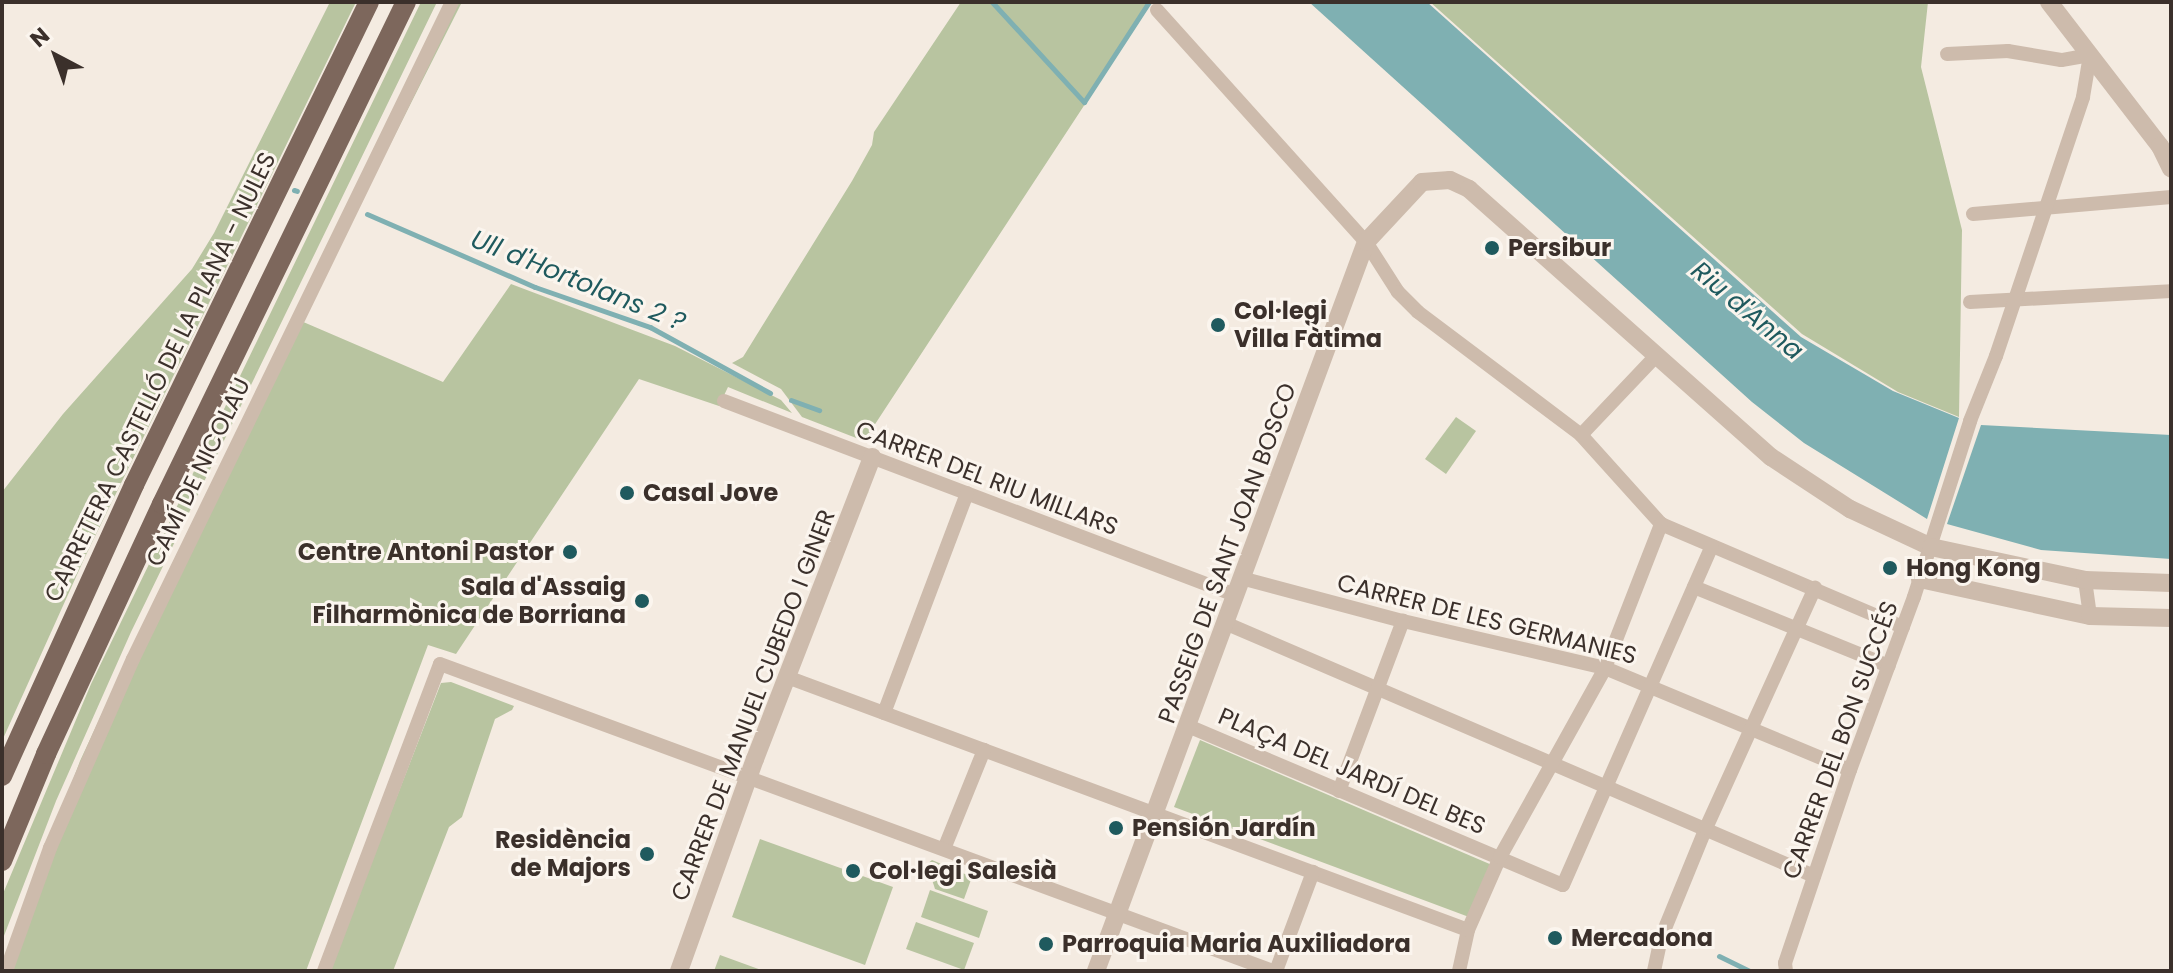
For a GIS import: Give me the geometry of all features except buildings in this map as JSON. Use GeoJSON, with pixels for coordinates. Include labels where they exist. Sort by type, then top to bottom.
{"type":"FeatureCollection","features":[{"type":"Feature","properties":{"kind":"main road","name":"CARRETERA CASTELLÓ DE LA PLANA - NULES"},"geometry":{"type":"LineString","coordinates":[[2,776],[134,485],[369,2]]}},
{"type":"Feature","properties":{"kind":"main road"},"geometry":{"type":"LineString","coordinates":[[2,861],[46,754],[406,2]]}},
{"type":"Feature","properties":{"kind":"street","name":"CAMÍ DE NICOLAU"},"geometry":{"type":"LineString","coordinates":[[6,971],[50,848],[133,659],[452,2]]}},
{"type":"Feature","properties":{"kind":"street"},"geometry":{"type":"LineString","coordinates":[[2049,2],[2166,150],[2171,169]]}},
{"type":"Feature","properties":{"kind":"street"},"geometry":{"type":"LineString","coordinates":[[1157,10],[1366,242],[1398,292],[1418,312],[1581,435],[1661,524],[1903,627]]}},
{"type":"Feature","properties":{"kind":"street"},"geometry":{"type":"LineString","coordinates":[[1947,54],[2008,51],[2061,60],[2090,55]]}},
{"type":"Feature","properties":{"kind":"street","name":"CARRER DEL BON SUCCÉS"},"geometry":{"type":"LineString","coordinates":[[1786,971],[1785,963],[1850,770],[1920,579],[1970,421],[2046,208],[2085,89],[2090,55]]}},
{"type":"Feature","properties":{"kind":"street"},"geometry":{"type":"LineString","coordinates":[[2085,89],[2114,85]]}},
{"type":"Feature","properties":{"kind":"street","name":"PASSEIG DE SANT JOAN BOSCO"},"geometry":{"type":"LineString","coordinates":[[1096,971],[1158,812],[1366,242],[1410,191],[1422,182],[1438,179],[1469,189],[1656,356]]}},
{"type":"Feature","properties":{"kind":"street"},"geometry":{"type":"LineString","coordinates":[[1973,214],[2171,197]]}},
{"type":"Feature","properties":{"kind":"street"},"geometry":{"type":"LineString","coordinates":[[1970,302],[2171,291]]}},
{"type":"Feature","properties":{"kind":"street"},"geometry":{"type":"LineString","coordinates":[[1581,435],[1656,356],[1771,457],[1850,509],[1931,547],[2085,580],[2171,583]]}},
{"type":"Feature","properties":{"kind":"street","name":"CARRER DEL RIU MILLARS"},"geometry":{"type":"LineString","coordinates":[[724,401],[967,493],[1238,586]]}},
{"type":"Feature","properties":{"kind":"street","name":"CARRER DE MANUEL CUBEDO I GINER"},"geometry":{"type":"LineString","coordinates":[[679,971],[872,457]]}},
{"type":"Feature","properties":{"kind":"street"},"geometry":{"type":"LineString","coordinates":[[884,713],[967,493]]}},
{"type":"Feature","properties":{"kind":"street"},"geometry":{"type":"LineString","coordinates":[[1459,971],[1468,930],[1500,857],[1550,762],[1605,668],[1661,524]]}},
{"type":"Feature","properties":{"kind":"street"},"geometry":{"type":"LineString","coordinates":[[1608,786],[1712,546]]}},
{"type":"Feature","properties":{"kind":"street"},"geometry":{"type":"LineString","coordinates":[[1920,579],[2090,616],[2171,618]]}},
{"type":"Feature","properties":{"kind":"street"},"geometry":{"type":"LineString","coordinates":[[2085,580],[2090,616]]}},
{"type":"Feature","properties":{"kind":"street","name":"CARRER DE LES GERMANIES"},"geometry":{"type":"LineString","coordinates":[[1238,586],[1605,668],[1850,770]]}},
{"type":"Feature","properties":{"kind":"street"},"geometry":{"type":"LineString","coordinates":[[1694,587],[1889,666]]}},
{"type":"Feature","properties":{"kind":"street"},"geometry":{"type":"LineString","coordinates":[[1654,971],[1661,938],[1706,828],[1815,588]]}},
{"type":"Feature","properties":{"kind":"street"},"geometry":{"type":"LineString","coordinates":[[1339,791],[1380,689],[1403,621]]}},
{"type":"Feature","properties":{"kind":"street"},"geometry":{"type":"LineString","coordinates":[[1225,623],[1814,876]]}},
{"type":"Feature","properties":{"kind":"street"},"geometry":{"type":"LineString","coordinates":[[324,971],[440,664],[1275,971],[1313,872]]}},
{"type":"Feature","properties":{"kind":"street"},"geometry":{"type":"LineString","coordinates":[[787,677],[1158,812],[1468,930]]}},
{"type":"Feature","properties":{"kind":"street","name":"PLAÇA DEL JARDÍ DEL BES"},"geometry":{"type":"LineString","coordinates":[[1188,726],[1563,885],[1608,786]]}},
{"type":"Feature","properties":{"kind":"street"},"geometry":{"type":"LineString","coordinates":[[944,849],[984,750]]}},
{"type":"Feature","properties":{"kind":"green space"},"geometry":{"type":"Polygon","coordinates":[[[330,2],[356,2],[85,557],[2,741],[2,492],[63,414],[192,269],[214,233],[330,2]]]}},
{"type":"Feature","properties":{"kind":"green space"},"geometry":{"type":"Polygon","coordinates":[[[421,2],[437,2],[131,632],[56,801],[2,941],[2,896],[91,684],[421,2]]]}},
{"type":"Feature","properties":{"kind":"green space"},"geometry":{"type":"Polygon","coordinates":[[[446,2],[462,2],[301,321],[443,382],[511,284],[675,346],[781,400],[792,413],[728,387],[719,406],[639,379],[456,654],[428,645],[306,971],[2,971],[80,761],[157,595],[446,2]]]}},
{"type":"Feature","properties":{"kind":"green space"},"geometry":{"type":"Polygon","coordinates":[[[961,2],[1152,2],[864,441],[802,417],[781,389],[732,363],[743,357],[852,181],[872,145],[874,132],[961,2]]]}},
{"type":"Feature","properties":{"kind":"green space"},"geometry":{"type":"Polygon","coordinates":[[[1430,2],[1928,2],[1921,67],[1962,230],[1959,417],[1898,392],[1802,334],[1430,2]]]}},
{"type":"Feature","properties":{"kind":"green space"},"geometry":{"type":"Polygon","coordinates":[[[1456,417],[1476,431],[1446,474],[1425,459],[1456,417]]]}},
{"type":"Feature","properties":{"kind":"green space"},"geometry":{"type":"Polygon","coordinates":[[[451,682],[514,706],[495,719],[462,817],[449,827],[393,971],[332,971],[331,966],[441,683],[451,682]]]}},
{"type":"Feature","properties":{"kind":"green space"},"geometry":{"type":"Polygon","coordinates":[[[1200,740],[1492,865],[1469,917],[1174,807],[1200,740]]]}},
{"type":"Feature","properties":{"kind":"green space"},"geometry":{"type":"Polygon","coordinates":[[[760,839],[893,887],[865,965],[732,917],[760,839]]]}},
{"type":"Feature","properties":{"kind":"green space"},"geometry":{"type":"Polygon","coordinates":[[[932,860],[972,877],[964,899],[935,889],[927,864],[932,860]]]}},
{"type":"Feature","properties":{"kind":"green space"},"geometry":{"type":"Polygon","coordinates":[[[930,890],[988,911],[979,938],[921,917],[930,890]]]}},
{"type":"Feature","properties":{"kind":"green space"},"geometry":{"type":"Polygon","coordinates":[[[916,922],[974,943],[964,970],[906,949],[916,922]]]}},
{"type":"Feature","properties":{"kind":"green space"},"geometry":{"type":"Polygon","coordinates":[[[720,955],[764,971],[714,971],[720,955]]]}},
{"type":"Feature","properties":{"kind":"water","name":"Riu d'Anna"},"geometry":{"type":"Polygon","coordinates":[[[1309,2],[1427,2],[1801,337],[1893,391],[1959,418],[1927,519],[1804,443],[1752,402],[1309,2]]]}},
{"type":"Feature","properties":{"kind":"water"},"geometry":{"type":"Polygon","coordinates":[[[1981,425],[2171,435],[2171,559],[2041,550],[1947,524],[1981,425]]]}},
{"type":"Feature","properties":{"kind":"waterway"},"geometry":{"type":"LineString","coordinates":[[992,2],[1084,102],[1149,2]]}},
{"type":"Feature","properties":{"kind":"waterway","name":"Ull d'Hortolans 2 ?"},"geometry":{"type":"LineString","coordinates":[[367,214],[535,287],[650,327],[770,393]]}},
{"type":"Feature","properties":{"kind":"waterway","name":"Ull d'Hortolans 2 ?"},"geometry":{"type":"LineString","coordinates":[[791,400],[819,410]]}},
{"type":"Feature","properties":{"kind":"waterway"},"geometry":{"type":"LineString","coordinates":[[1719,956],[1750,971]]}},
{"type":"Feature","properties":{"kind":"place","name":"Persibur"},"geometry":{"type":"Point","coordinates":[1492,248]}},
{"type":"Feature","properties":{"kind":"place","name":"Col·legi Villa Fàtima"},"geometry":{"type":"Point","coordinates":[1218,325]}},
{"type":"Feature","properties":{"kind":"place","name":"Casal Jove"},"geometry":{"type":"Point","coordinates":[627,493]}},
{"type":"Feature","properties":{"kind":"place","name":"Centre Antoni Pastor"},"geometry":{"type":"Point","coordinates":[570,552]}},
{"type":"Feature","properties":{"kind":"place","name":"Hong Kong"},"geometry":{"type":"Point","coordinates":[1890,568]}},
{"type":"Feature","properties":{"kind":"place","name":"Sala d'Assaig Filharmònica de Borriana"},"geometry":{"type":"Point","coordinates":[642,601]}},
{"type":"Feature","properties":{"kind":"place","name":"Pensión Jardín"},"geometry":{"type":"Point","coordinates":[1116,828]}},
{"type":"Feature","properties":{"kind":"place","name":"Residència de Majors"},"geometry":{"type":"Point","coordinates":[647,854]}},
{"type":"Feature","properties":{"kind":"place","name":"Col·legi Salesià"},"geometry":{"type":"Point","coordinates":[853,871]}},
{"type":"Feature","properties":{"kind":"place","name":"Mercadona"},"geometry":{"type":"Point","coordinates":[1555,938]}},
{"type":"Feature","properties":{"kind":"place","name":"Parroquia Maria Auxiliadora"},"geometry":{"type":"Point","coordinates":[1046,944]}}]}
